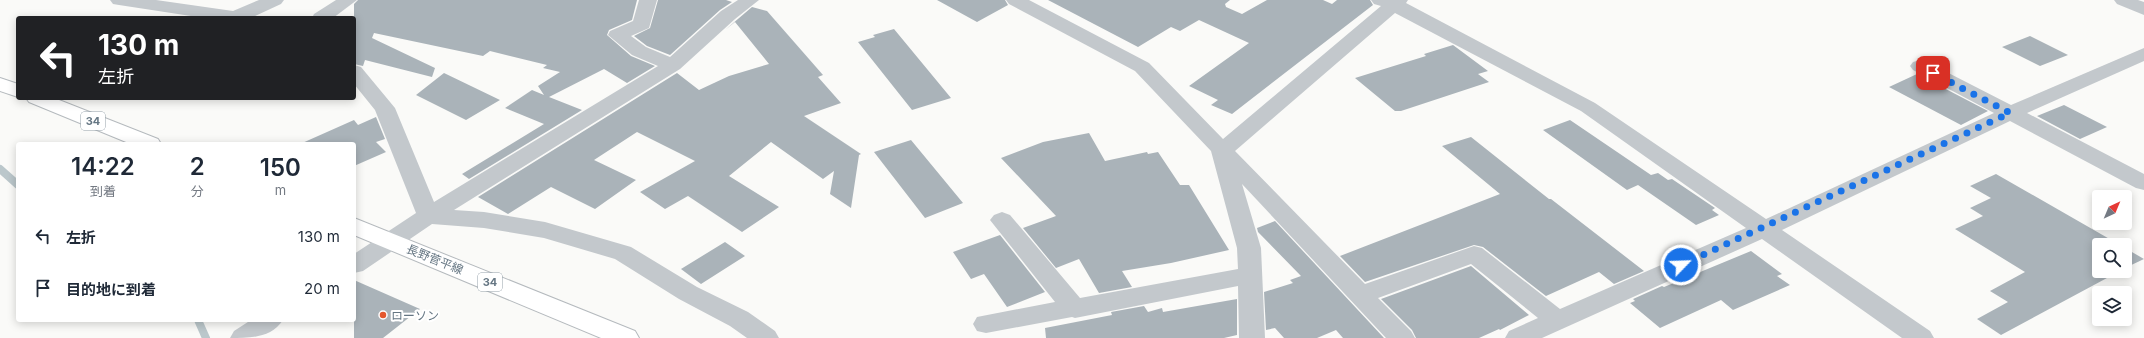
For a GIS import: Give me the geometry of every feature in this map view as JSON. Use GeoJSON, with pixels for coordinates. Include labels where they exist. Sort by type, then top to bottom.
{"type":"FeatureCollection","features":[{"type":"Feature","properties":{"kind":"main road"},"geometry":{"type":"LineString","coordinates":[[0,84],[16,90]]}},
{"type":"Feature","properties":{"kind":"main road","name":"34"},"geometry":{"type":"LineString","coordinates":[[41,100],[145,142]]}},
{"type":"Feature","properties":{"kind":"main road","name":"長野菅平線"},"geometry":{"type":"LineString","coordinates":[[356,227],[626,338]]}},
{"type":"Feature","properties":{"kind":"street"},"geometry":{"type":"LineString","coordinates":[[119,0],[231,16]]}},
{"type":"Feature","properties":{"kind":"street"},"geometry":{"type":"LineString","coordinates":[[240,16],[275,0]]}},
{"type":"Feature","properties":{"kind":"street"},"geometry":{"type":"LineString","coordinates":[[324,16],[348,0]]}},
{"type":"Feature","properties":{"kind":"street"},"geometry":{"type":"LineString","coordinates":[[648,0],[642,24],[617,35],[640,51],[673,65]]}},
{"type":"Feature","properties":{"kind":"street"},"geometry":{"type":"LineString","coordinates":[[356,264],[428,216],[538,150],[673,65],[728,15],[750,0]]}},
{"type":"Feature","properties":{"kind":"street"},"geometry":{"type":"LineString","coordinates":[[1015,0],[1086,36],[1142,67],[1221,152],[1402,338]]}},
{"type":"Feature","properties":{"kind":"street"},"geometry":{"type":"LineString","coordinates":[[2123,0],[2144,9]]}},
{"type":"Feature","properties":{"kind":"street"},"geometry":{"type":"LineString","coordinates":[[1221,152],[1391,1],[1588,107],[1921,338]]}},
{"type":"Feature","properties":{"kind":"street"},"geometry":{"type":"LineString","coordinates":[[1518,338],[1764,229],[2010,113],[2144,54]]}},
{"type":"Feature","properties":{"kind":"street"},"geometry":{"type":"LineString","coordinates":[[1920,66],[2144,183]]}},
{"type":"Feature","properties":{"kind":"street"},"geometry":{"type":"LineString","coordinates":[[356,73],[385,108],[399,139],[428,216]]}},
{"type":"Feature","properties":{"kind":"street"},"geometry":{"type":"LineString","coordinates":[[1221,152],[1249,248],[1252,338]]}},
{"type":"Feature","properties":{"kind":"street"},"geometry":{"type":"LineString","coordinates":[[428,216],[484,220],[545,230],[623,253],[688,294],[739,319],[766,338]]}},
{"type":"Feature","properties":{"kind":"street"},"geometry":{"type":"LineString","coordinates":[[1002,220],[1076,309]]}},
{"type":"Feature","properties":{"kind":"street"},"geometry":{"type":"LineString","coordinates":[[1360,295],[1474,254],[1557,320]]}},
{"type":"Feature","properties":{"kind":"street"},"geometry":{"type":"LineString","coordinates":[[986,324],[1076,309],[1250,275]]}},
{"type":"Feature","properties":{"kind":"building"},"geometry":{"type":"Polygon","coordinates":[[[358,0],[637,0],[632,20],[609,30],[607,35],[631,56],[655,66],[627,83],[604,69],[549,97],[582,110],[469,179],[462,174],[544,124],[505,108],[532,90],[544,95],[538,86],[560,72],[543,68],[547,65],[490,51],[483,56],[374,33],[372,38],[435,68],[432,77],[365,60],[363,66],[356,64],[356,16],[354,16],[354,4],[358,0]]]}},
{"type":"Feature","properties":{"kind":"building"},"geometry":{"type":"Polygon","coordinates":[[[658,0],[726,0],[732,2],[720,10],[670,55],[647,46],[634,36],[650,28],[658,0]]]}},
{"type":"Feature","properties":{"kind":"building"},"geometry":{"type":"Polygon","coordinates":[[[937,0],[1005,0],[1008,5],[977,22],[937,0]]]}},
{"type":"Feature","properties":{"kind":"building"},"geometry":{"type":"Polygon","coordinates":[[[1048,0],[1230,0],[1225,4],[1226,7],[1242,14],[1267,0],[1323,0],[1332,4],[1337,0],[1370,0],[1373,5],[1232,114],[1211,105],[1218,100],[1189,86],[1249,43],[1199,20],[1180,31],[1171,27],[1138,47],[1048,0]]]}},
{"type":"Feature","properties":{"kind":"building"},"geometry":{"type":"Polygon","coordinates":[[[752,7],[767,11],[823,75],[818,77],[841,103],[804,116],[861,154],[859,155],[851,208],[830,194],[834,171],[823,179],[771,142],[729,176],[779,207],[742,232],[688,196],[665,209],[640,192],[695,161],[637,132],[594,160],[636,180],[595,209],[551,187],[508,214],[478,197],[677,73],[699,90],[729,76],[769,64],[735,22],[725,30],[752,7]]]}},
{"type":"Feature","properties":{"kind":"building"},"geometry":{"type":"Polygon","coordinates":[[[894,29],[951,98],[912,110],[858,42],[875,37],[873,35],[894,29]]]}},
{"type":"Feature","properties":{"kind":"building"},"geometry":{"type":"Polygon","coordinates":[[[2030,36],[2068,55],[2040,66],[2002,47],[2030,36]]]}},
{"type":"Feature","properties":{"kind":"building"},"geometry":{"type":"Polygon","coordinates":[[[1453,45],[1488,71],[1478,74],[1489,82],[1401,111],[1395,111],[1355,78],[1426,56],[1424,54],[1453,45]]]}},
{"type":"Feature","properties":{"kind":"building"},"geometry":{"type":"Polygon","coordinates":[[[444,73],[500,100],[466,120],[416,95],[444,73]]]}},
{"type":"Feature","properties":{"kind":"building"},"geometry":{"type":"Polygon","coordinates":[[[1917,74],[1988,111],[1961,125],[1889,87],[1917,74]]]}},
{"type":"Feature","properties":{"kind":"building"},"geometry":{"type":"Polygon","coordinates":[[[2064,105],[2107,127],[2080,139],[2037,116],[2064,105]]]}},
{"type":"Feature","properties":{"kind":"building"},"geometry":{"type":"Polygon","coordinates":[[[376,117],[385,139],[376,142],[386,152],[356,165],[356,142],[304,142],[354,120],[358,125],[376,117]]]}},
{"type":"Feature","properties":{"kind":"building"},"geometry":{"type":"Polygon","coordinates":[[[1570,120],[1651,175],[1658,173],[1668,180],[1672,179],[1715,208],[1712,210],[1719,215],[1696,225],[1638,185],[1627,190],[1543,130],[1570,120]]]}},
{"type":"Feature","properties":{"kind":"building"},"geometry":{"type":"Polygon","coordinates":[[[1089,133],[1105,161],[1147,152],[1148,154],[1158,152],[1180,185],[1189,185],[1229,250],[1171,263],[1122,271],[1132,287],[1099,293],[1079,259],[1056,268],[1023,228],[1056,216],[1001,158],[1043,142],[1089,133]]]}},
{"type":"Feature","properties":{"kind":"building"},"geometry":{"type":"Polygon","coordinates":[[[1471,137],[1549,199],[1551,199],[1644,271],[1614,284],[1599,272],[1546,296],[1483,247],[1474,245],[1365,282],[1340,256],[1500,194],[1442,146],[1471,137]]]}},
{"type":"Feature","properties":{"kind":"building"},"geometry":{"type":"Polygon","coordinates":[[[911,140],[963,203],[925,218],[874,152],[911,140]]]}},
{"type":"Feature","properties":{"kind":"building"},"geometry":{"type":"Polygon","coordinates":[[[1996,174],[2108,238],[2092,238],[2092,278],[2107,278],[2001,335],[1977,319],[2008,302],[1990,291],[2025,272],[1955,229],[1983,216],[1970,208],[1991,198],[1970,186],[1996,174]]]}},
{"type":"Feature","properties":{"kind":"building"},"geometry":{"type":"Polygon","coordinates":[[[1275,221],[1384,338],[1343,338],[1336,330],[1317,338],[1284,338],[1275,328],[1266,330],[1264,292],[1293,283],[1290,280],[1301,276],[1258,232],[1257,228],[1275,221]]]}},
{"type":"Feature","properties":{"kind":"building"},"geometry":{"type":"Polygon","coordinates":[[[1000,235],[1045,292],[1007,307],[984,274],[971,279],[953,252],[1000,235]]]}},
{"type":"Feature","properties":{"kind":"building"},"geometry":{"type":"Polygon","coordinates":[[[725,242],[745,256],[701,284],[681,269],[725,242]]]}},
{"type":"Feature","properties":{"kind":"building"},"geometry":{"type":"Polygon","coordinates":[[[1751,251],[1782,274],[1777,276],[1790,285],[1733,310],[1721,300],[1660,328],[1630,303],[1635,301],[1633,299],[1662,286],[1664,287],[1751,251]]]}},
{"type":"Feature","properties":{"kind":"building"},"geometry":{"type":"Polygon","coordinates":[[[2132,252],[2144,259],[2132,265],[2132,252]]]}},
{"type":"Feature","properties":{"kind":"building"},"geometry":{"type":"Polygon","coordinates":[[[1471,266],[1529,315],[1500,330],[1499,329],[1479,338],[1416,338],[1412,330],[1381,299],[1471,266]]]}},
{"type":"Feature","properties":{"kind":"building","name":"ローソン"},"geometry":{"type":"Polygon","coordinates":[[[356,281],[420,309],[383,338],[354,338],[354,322],[356,322],[356,281]]]}},
{"type":"Feature","properties":{"kind":"building"},"geometry":{"type":"Polygon","coordinates":[[[1237,299],[1237,335],[1224,338],[1046,338],[1045,328],[1112,315],[1111,312],[1144,306],[1148,312],[1162,308],[1163,312],[1237,299]]]}},
{"type":"Feature","properties":{"kind":"waterway"},"geometry":{"type":"LineString","coordinates":[[0,169],[16,183]]}},
{"type":"Feature","properties":{"kind":"waterway"},"geometry":{"type":"LineString","coordinates":[[199,322],[206,338]]}},
{"type":"Feature","properties":{"kind":"place","name":"ローソン"},"geometry":{"type":"Point","coordinates":[383,315]}},
{"type":"Feature","properties":{"kind":"route"},"geometry":{"type":"LineString","coordinates":[[1681,265],[1764,229],[2010,113],[1933,73]]}}]}
